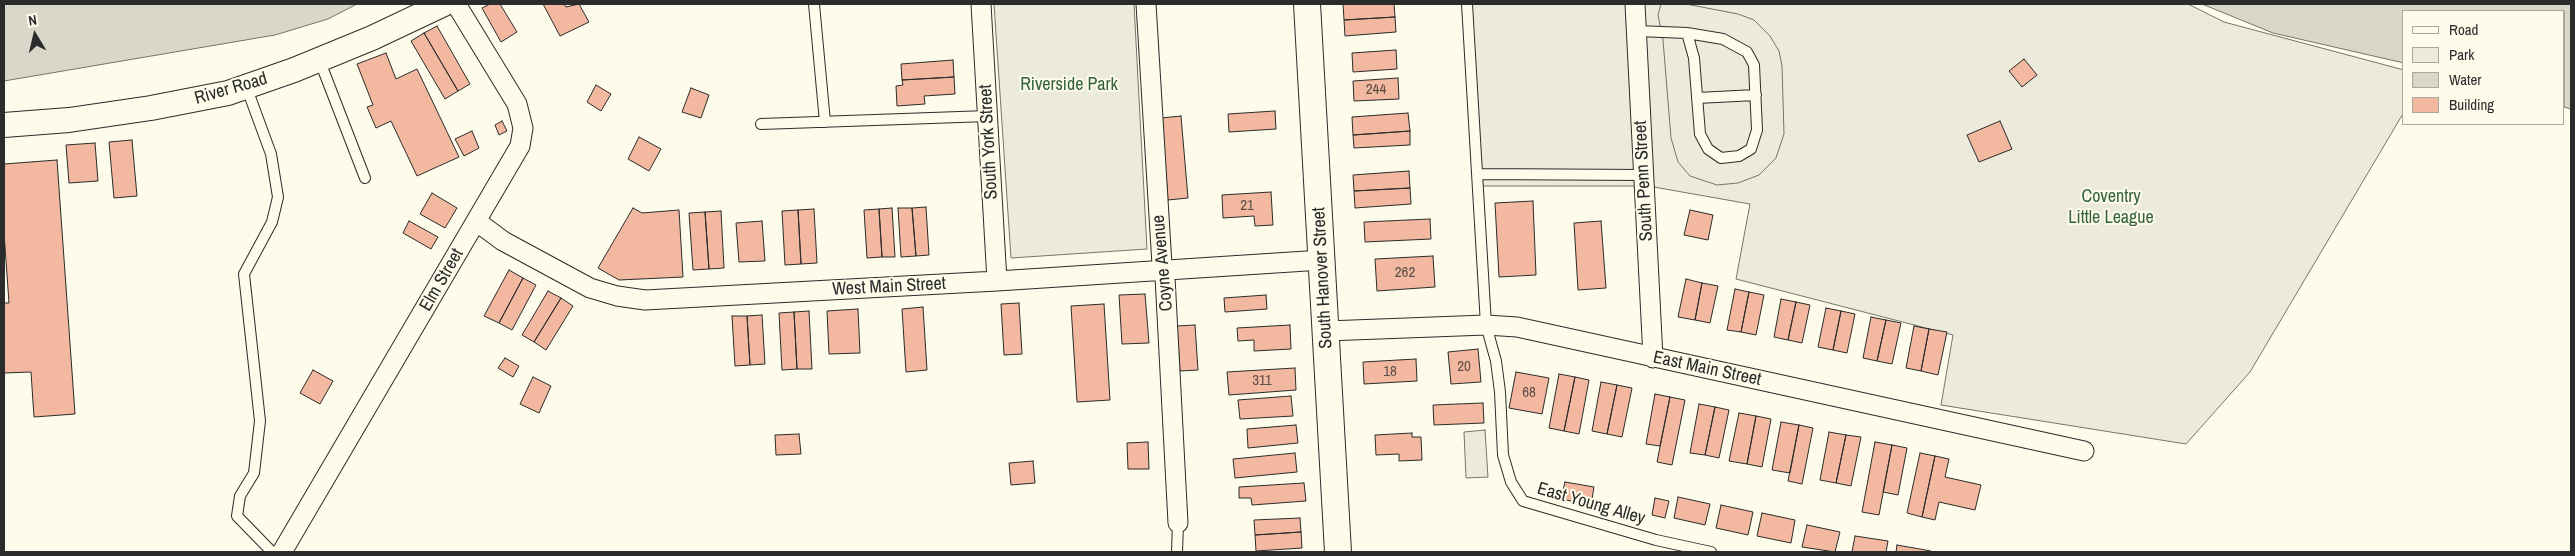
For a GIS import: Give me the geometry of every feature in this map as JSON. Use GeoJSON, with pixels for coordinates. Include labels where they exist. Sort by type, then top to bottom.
{"type":"FeatureCollection","features":[{"type":"Feature","properties":{"kind":"main road","name":"South Hanover Street"},"geometry":{"type":"LineString","coordinates":[[1307,4],[1338,552]]}},
{"type":"Feature","properties":{"kind":"street","name":"River Road"},"geometry":{"type":"LineString","coordinates":[[4,126],[69,120],[151,108],[228,93],[319,59],[444,4]]}},
{"type":"Feature","properties":{"kind":"street","name":"Elm Street"},"geometry":{"type":"LineString","coordinates":[[282,552],[520,146],[523,128],[517,104],[456,4]]}},
{"type":"Feature","properties":{"kind":"street","name":"South York Street"},"geometry":{"type":"LineString","coordinates":[[981,4],[997,281]]}},
{"type":"Feature","properties":{"kind":"street","name":"Coyne Avenue"},"geometry":{"type":"LineString","coordinates":[[1146,4],[1178,523]]}},
{"type":"Feature","properties":{"kind":"street","name":"South Penn Street"},"geometry":{"type":"LineString","coordinates":[[1635,4],[1653,358]]}},
{"type":"Feature","properties":{"kind":"street","name":"West Main Street"},"geometry":{"type":"LineString","coordinates":[[476,221],[503,241],[590,288],[617,296],[645,300],[997,281],[1322,260]]}},
{"type":"Feature","properties":{"kind":"street","name":"East Main Street"},"geometry":{"type":"LineString","coordinates":[[1326,331],[1486,325],[1517,327],[2084,451]]}},
{"type":"Feature","properties":{"kind":"lane"},"geometry":{"type":"LineString","coordinates":[[814,4],[825,122]]}},
{"type":"Feature","properties":{"kind":"lane","name":"East Young Alley"},"geometry":{"type":"LineString","coordinates":[[1467,4],[1486,325],[1496,361],[1504,455],[1510,482],[1523,501],[1656,540],[1711,552]]}},
{"type":"Feature","properties":{"kind":"lane"},"geometry":{"type":"LineString","coordinates":[[1637,30],[1686,33],[1723,39],[1747,52],[1754,65],[1757,130],[1752,149],[1738,156],[1721,158],[1708,149],[1700,134],[1694,58],[1686,33]]}},
{"type":"Feature","properties":{"kind":"lane"},"geometry":{"type":"LineString","coordinates":[[319,59],[365,178]]}},
{"type":"Feature","properties":{"kind":"lane"},"geometry":{"type":"LineString","coordinates":[[246,86],[271,154],[278,197],[272,222],[244,274],[260,421],[254,473],[240,496],[237,516],[272,552]]}},
{"type":"Feature","properties":{"kind":"lane"},"geometry":{"type":"LineString","coordinates":[[1697,98],[1756,95]]}},
{"type":"Feature","properties":{"kind":"lane"},"geometry":{"type":"LineString","coordinates":[[761,124],[988,116]]}},
{"type":"Feature","properties":{"kind":"lane"},"geometry":{"type":"LineString","coordinates":[[1477,174],[1644,175]]}},
{"type":"Feature","properties":{"kind":"lane"},"geometry":{"type":"LineString","coordinates":[[1177,552],[1178,523]]}},
{"type":"Feature","properties":{"kind":"green space","name":"Riverside Park"},"geometry":{"type":"Polygon","coordinates":[[[994,4],[1134,4],[1147,249],[1011,258],[994,4]]]}},
{"type":"Feature","properties":{"kind":"green space","name":"Coventry Little League"},"geometry":{"type":"Polygon","coordinates":[[[1463,4],[2188,4],[2224,22],[2402,69],[2402,115],[2250,372],[2186,444],[1941,405],[1953,335],[1736,279],[1750,204],[1648,186],[1480,186],[1463,4]]]}},
{"type":"Feature","properties":{"kind":"shaded area"},"geometry":{"type":"Polygon","coordinates":[[[1661,4],[1686,4],[1738,14],[1754,20],[1770,36],[1779,51],[1782,66],[1784,134],[1776,158],[1759,175],[1738,183],[1717,185],[1690,176],[1678,162],[1671,138],[1663,40],[1658,15],[1661,4]]]}},
{"type":"Feature","properties":{"kind":"shaded area"},"geometry":{"type":"Polygon","coordinates":[[[1485,430],[1488,477],[1466,478],[1464,432],[1485,430]]]}},
{"type":"Feature","properties":{"kind":"water"},"geometry":{"type":"Polygon","coordinates":[[[4,4],[357,4],[328,19],[275,35],[4,81],[4,4]]]}},
{"type":"Feature","properties":{"kind":"water"},"geometry":{"type":"Polygon","coordinates":[[[2202,4],[2571,4],[2571,109],[2565,107],[2565,10],[2402,10],[2402,63],[2273,33],[2202,4]]]}},
{"type":"Feature","properties":{"kind":"building"},"geometry":{"type":"Polygon","coordinates":[[[490,4],[500,4],[517,32],[501,42],[482,8],[490,4]]]}},
{"type":"Feature","properties":{"kind":"building"},"geometry":{"type":"Polygon","coordinates":[[[543,4],[564,4],[566,7],[579,4],[589,22],[560,36],[543,4]]]}},
{"type":"Feature","properties":{"kind":"building"},"geometry":{"type":"Polygon","coordinates":[[[1343,4],[1394,4],[1395,17],[1344,20],[1343,4]]]}},
{"type":"Feature","properties":{"kind":"building"},"geometry":{"type":"Polygon","coordinates":[[[1395,17],[1396,32],[1345,36],[1344,20],[1395,17]]]}},
{"type":"Feature","properties":{"kind":"building"},"geometry":{"type":"Polygon","coordinates":[[[437,26],[470,84],[458,91],[424,33],[437,26]]]}},
{"type":"Feature","properties":{"kind":"building"},"geometry":{"type":"Polygon","coordinates":[[[424,33],[458,91],[445,99],[411,41],[424,33]]]}},
{"type":"Feature","properties":{"kind":"building"},"geometry":{"type":"Polygon","coordinates":[[[1396,50],[1397,69],[1353,72],[1352,53],[1396,50]]]}},
{"type":"Feature","properties":{"kind":"building"},"geometry":{"type":"Polygon","coordinates":[[[386,53],[396,79],[417,69],[459,157],[417,176],[391,121],[376,128],[367,107],[373,105],[357,64],[386,53]]]}},
{"type":"Feature","properties":{"kind":"building"},"geometry":{"type":"Polygon","coordinates":[[[2024,59],[2037,75],[2022,87],[2009,71],[2024,59]]]}},
{"type":"Feature","properties":{"kind":"building"},"geometry":{"type":"Polygon","coordinates":[[[953,60],[954,77],[902,80],[901,64],[953,60]]]}},
{"type":"Feature","properties":{"kind":"building"},"geometry":{"type":"Polygon","coordinates":[[[954,77],[955,94],[924,96],[925,104],[897,106],[896,86],[903,85],[902,80],[954,77]]]}},
{"type":"Feature","properties":{"kind":"building"},"geometry":{"type":"Polygon","coordinates":[[[1398,78],[1399,99],[1354,101],[1353,81],[1398,78]]]}},
{"type":"Feature","properties":{"kind":"building"},"geometry":{"type":"Polygon","coordinates":[[[596,85],[611,94],[601,111],[587,102],[596,85]]]}},
{"type":"Feature","properties":{"kind":"building"},"geometry":{"type":"Polygon","coordinates":[[[691,88],[709,95],[701,118],[682,112],[691,88]]]}},
{"type":"Feature","properties":{"kind":"building"},"geometry":{"type":"Polygon","coordinates":[[[1275,111],[1276,129],[1229,132],[1228,114],[1275,111]]]}},
{"type":"Feature","properties":{"kind":"building"},"geometry":{"type":"Polygon","coordinates":[[[1408,113],[1410,131],[1353,135],[1352,117],[1408,113]]]}},
{"type":"Feature","properties":{"kind":"building"},"geometry":{"type":"Polygon","coordinates":[[[1181,116],[1188,198],[1168,200],[1161,118],[1181,116]]]}},
{"type":"Feature","properties":{"kind":"building"},"geometry":{"type":"Polygon","coordinates":[[[502,121],[507,131],[499,135],[495,125],[502,121]]]}},
{"type":"Feature","properties":{"kind":"building"},"geometry":{"type":"Polygon","coordinates":[[[2000,121],[2012,149],[1979,162],[1967,135],[2000,121]]]}},
{"type":"Feature","properties":{"kind":"building"},"geometry":{"type":"Polygon","coordinates":[[[472,131],[479,148],[464,156],[455,139],[472,131]]]}},
{"type":"Feature","properties":{"kind":"building"},"geometry":{"type":"Polygon","coordinates":[[[1410,131],[1410,145],[1354,148],[1353,135],[1410,131]]]}},
{"type":"Feature","properties":{"kind":"building"},"geometry":{"type":"Polygon","coordinates":[[[639,137],[661,149],[649,171],[628,159],[639,137]]]}},
{"type":"Feature","properties":{"kind":"building"},"geometry":{"type":"Polygon","coordinates":[[[132,140],[137,196],[114,198],[109,142],[132,140]]]}},
{"type":"Feature","properties":{"kind":"building"},"geometry":{"type":"Polygon","coordinates":[[[95,143],[98,181],[69,183],[66,145],[95,143]]]}},
{"type":"Feature","properties":{"kind":"building"},"geometry":{"type":"Polygon","coordinates":[[[57,160],[75,414],[34,417],[31,372],[4,373],[4,303],[9,303],[4,233],[4,164],[57,160]]]}},
{"type":"Feature","properties":{"kind":"building"},"geometry":{"type":"Polygon","coordinates":[[[1409,171],[1410,188],[1354,191],[1353,175],[1409,171]]]}},
{"type":"Feature","properties":{"kind":"building"},"geometry":{"type":"Polygon","coordinates":[[[1410,188],[1411,204],[1355,208],[1354,191],[1410,188]]]}},
{"type":"Feature","properties":{"kind":"building"},"geometry":{"type":"Polygon","coordinates":[[[1271,192],[1273,225],[1255,226],[1254,216],[1223,218],[1222,195],[1271,192]]]}},
{"type":"Feature","properties":{"kind":"building"},"geometry":{"type":"Polygon","coordinates":[[[432,193],[457,208],[445,228],[420,214],[432,193]]]}},
{"type":"Feature","properties":{"kind":"building"},"geometry":{"type":"Polygon","coordinates":[[[1533,201],[1536,275],[1499,277],[1495,203],[1533,201]]]}},
{"type":"Feature","properties":{"kind":"building"},"geometry":{"type":"Polygon","coordinates":[[[926,207],[929,255],[916,256],[912,208],[926,207]]]}},
{"type":"Feature","properties":{"kind":"building"},"geometry":{"type":"Polygon","coordinates":[[[633,208],[642,213],[679,210],[683,277],[619,280],[598,268],[633,208]]]}},
{"type":"Feature","properties":{"kind":"building"},"geometry":{"type":"Polygon","coordinates":[[[892,208],[895,257],[882,257],[879,209],[892,208]]]}},
{"type":"Feature","properties":{"kind":"building"},"geometry":{"type":"Polygon","coordinates":[[[898,208],[912,208],[916,256],[901,257],[898,208]]]}},
{"type":"Feature","properties":{"kind":"building"},"geometry":{"type":"Polygon","coordinates":[[[814,209],[817,263],[801,264],[798,210],[814,209]]]}},
{"type":"Feature","properties":{"kind":"building"},"geometry":{"type":"Polygon","coordinates":[[[879,209],[882,257],[867,258],[864,210],[879,209]]]}},
{"type":"Feature","properties":{"kind":"building"},"geometry":{"type":"Polygon","coordinates":[[[798,210],[801,264],[785,265],[782,211],[798,210]]]}},
{"type":"Feature","properties":{"kind":"building"},"geometry":{"type":"Polygon","coordinates":[[[1690,210],[1713,215],[1708,240],[1684,235],[1690,210]]]}},
{"type":"Feature","properties":{"kind":"building"},"geometry":{"type":"Polygon","coordinates":[[[721,211],[724,268],[709,269],[705,212],[721,211]]]}},
{"type":"Feature","properties":{"kind":"building"},"geometry":{"type":"Polygon","coordinates":[[[705,212],[709,269],[693,270],[689,213],[705,212]]]}},
{"type":"Feature","properties":{"kind":"building"},"geometry":{"type":"Polygon","coordinates":[[[1430,219],[1431,239],[1365,242],[1364,222],[1430,219]]]}},
{"type":"Feature","properties":{"kind":"building"},"geometry":{"type":"Polygon","coordinates":[[[409,221],[438,237],[431,249],[403,233],[409,221]]]}},
{"type":"Feature","properties":{"kind":"building"},"geometry":{"type":"Polygon","coordinates":[[[762,221],[765,261],[739,262],[736,223],[762,221]]]}},
{"type":"Feature","properties":{"kind":"building"},"geometry":{"type":"Polygon","coordinates":[[[1601,221],[1606,288],[1578,290],[1574,223],[1601,221]]]}},
{"type":"Feature","properties":{"kind":"building"},"geometry":{"type":"Polygon","coordinates":[[[1433,256],[1435,287],[1377,291],[1375,259],[1433,256]]]}},
{"type":"Feature","properties":{"kind":"building"},"geometry":{"type":"Polygon","coordinates":[[[509,270],[523,278],[499,323],[484,316],[509,270]]]}},
{"type":"Feature","properties":{"kind":"building"},"geometry":{"type":"Polygon","coordinates":[[[523,278],[536,285],[512,330],[499,323],[523,278]]]}},
{"type":"Feature","properties":{"kind":"building"},"geometry":{"type":"Polygon","coordinates":[[[1686,279],[1702,283],[1695,320],[1678,317],[1686,279]]]}},
{"type":"Feature","properties":{"kind":"building"},"geometry":{"type":"Polygon","coordinates":[[[1702,283],[1718,286],[1710,323],[1695,320],[1702,283]]]}},
{"type":"Feature","properties":{"kind":"building"},"geometry":{"type":"Polygon","coordinates":[[[1735,289],[1749,292],[1741,332],[1727,330],[1735,289]]]}},
{"type":"Feature","properties":{"kind":"building"},"geometry":{"type":"Polygon","coordinates":[[[548,291],[561,298],[534,342],[522,335],[548,291]]]}},
{"type":"Feature","properties":{"kind":"building"},"geometry":{"type":"Polygon","coordinates":[[[1749,292],[1764,295],[1756,335],[1741,332],[1749,292]]]}},
{"type":"Feature","properties":{"kind":"building"},"geometry":{"type":"Polygon","coordinates":[[[1145,294],[1149,343],[1122,344],[1119,295],[1145,294]]]}},
{"type":"Feature","properties":{"kind":"building"},"geometry":{"type":"Polygon","coordinates":[[[1266,295],[1267,309],[1225,312],[1224,298],[1266,295]]]}},
{"type":"Feature","properties":{"kind":"building"},"geometry":{"type":"Polygon","coordinates":[[[561,298],[573,306],[546,350],[534,342],[561,298]]]}},
{"type":"Feature","properties":{"kind":"building"},"geometry":{"type":"Polygon","coordinates":[[[1781,299],[1796,302],[1788,340],[1774,337],[1781,299]]]}},
{"type":"Feature","properties":{"kind":"building"},"geometry":{"type":"Polygon","coordinates":[[[1796,302],[1810,305],[1802,343],[1788,340],[1796,302]]]}},
{"type":"Feature","properties":{"kind":"building"},"geometry":{"type":"Polygon","coordinates":[[[1019,303],[1022,354],[1004,355],[1001,304],[1019,303]]]}},
{"type":"Feature","properties":{"kind":"building"},"geometry":{"type":"Polygon","coordinates":[[[1104,304],[1110,400],[1077,402],[1071,306],[1104,304]]]}},
{"type":"Feature","properties":{"kind":"building"},"geometry":{"type":"Polygon","coordinates":[[[923,307],[927,370],[906,372],[902,309],[923,307]]]}},
{"type":"Feature","properties":{"kind":"building"},"geometry":{"type":"Polygon","coordinates":[[[1826,308],[1841,311],[1833,350],[1818,347],[1826,308]]]}},
{"type":"Feature","properties":{"kind":"building"},"geometry":{"type":"Polygon","coordinates":[[[858,309],[860,353],[829,354],[827,311],[858,309]]]}},
{"type":"Feature","properties":{"kind":"building"},"geometry":{"type":"Polygon","coordinates":[[[809,311],[812,369],[797,369],[794,312],[809,311]]]}},
{"type":"Feature","properties":{"kind":"building"},"geometry":{"type":"Polygon","coordinates":[[[1841,311],[1855,314],[1847,353],[1833,350],[1841,311]]]}},
{"type":"Feature","properties":{"kind":"building"},"geometry":{"type":"Polygon","coordinates":[[[794,312],[797,369],[782,370],[779,313],[794,312]]]}},
{"type":"Feature","properties":{"kind":"building"},"geometry":{"type":"Polygon","coordinates":[[[762,315],[765,364],[750,365],[747,316],[762,315]]]}},
{"type":"Feature","properties":{"kind":"building"},"geometry":{"type":"Polygon","coordinates":[[[732,316],[747,316],[750,365],[735,366],[732,316]]]}},
{"type":"Feature","properties":{"kind":"building"},"geometry":{"type":"Polygon","coordinates":[[[1871,317],[1886,320],[1877,361],[1863,358],[1871,317]]]}},
{"type":"Feature","properties":{"kind":"building"},"geometry":{"type":"Polygon","coordinates":[[[1886,320],[1901,323],[1892,364],[1877,361],[1886,320]]]}},
{"type":"Feature","properties":{"kind":"building"},"geometry":{"type":"Polygon","coordinates":[[[1195,325],[1198,370],[1180,371],[1177,326],[1195,325]]]}},
{"type":"Feature","properties":{"kind":"building"},"geometry":{"type":"Polygon","coordinates":[[[1290,325],[1291,349],[1254,351],[1254,340],[1238,341],[1237,328],[1290,325]]]}},
{"type":"Feature","properties":{"kind":"building"},"geometry":{"type":"Polygon","coordinates":[[[1914,326],[1929,329],[1921,371],[1906,368],[1914,326]]]}},
{"type":"Feature","properties":{"kind":"building"},"geometry":{"type":"Polygon","coordinates":[[[1929,329],[1947,332],[1938,375],[1921,371],[1929,329]]]}},
{"type":"Feature","properties":{"kind":"building"},"geometry":{"type":"Polygon","coordinates":[[[1478,349],[1481,382],[1451,384],[1448,352],[1478,349]]]}},
{"type":"Feature","properties":{"kind":"building"},"geometry":{"type":"Polygon","coordinates":[[[505,358],[519,366],[513,377],[498,368],[505,358]]]}},
{"type":"Feature","properties":{"kind":"building"},"geometry":{"type":"Polygon","coordinates":[[[1416,359],[1417,381],[1364,384],[1363,362],[1416,359]]]}},
{"type":"Feature","properties":{"kind":"building"},"geometry":{"type":"Polygon","coordinates":[[[1295,368],[1296,390],[1229,395],[1227,372],[1295,368]]]}},
{"type":"Feature","properties":{"kind":"building"},"geometry":{"type":"Polygon","coordinates":[[[313,370],[333,381],[320,404],[300,393],[313,370]]]}},
{"type":"Feature","properties":{"kind":"building"},"geometry":{"type":"Polygon","coordinates":[[[1516,372],[1549,378],[1542,414],[1509,408],[1516,372]]]}},
{"type":"Feature","properties":{"kind":"building"},"geometry":{"type":"Polygon","coordinates":[[[1559,374],[1575,377],[1564,431],[1549,428],[1559,374]]]}},
{"type":"Feature","properties":{"kind":"building"},"geometry":{"type":"Polygon","coordinates":[[[533,377],[551,386],[539,413],[520,404],[533,377]]]}},
{"type":"Feature","properties":{"kind":"building"},"geometry":{"type":"Polygon","coordinates":[[[1575,377],[1589,380],[1579,434],[1564,431],[1575,377]]]}},
{"type":"Feature","properties":{"kind":"building"},"geometry":{"type":"Polygon","coordinates":[[[1601,382],[1617,385],[1607,434],[1592,431],[1601,382]]]}},
{"type":"Feature","properties":{"kind":"building"},"geometry":{"type":"Polygon","coordinates":[[[1617,385],[1632,388],[1622,437],[1607,434],[1617,385]]]}},
{"type":"Feature","properties":{"kind":"building"},"geometry":{"type":"Polygon","coordinates":[[[1655,394],[1670,397],[1660,446],[1646,444],[1655,394]]]}},
{"type":"Feature","properties":{"kind":"building"},"geometry":{"type":"Polygon","coordinates":[[[1291,396],[1293,416],[1240,419],[1238,400],[1291,396]]]}},
{"type":"Feature","properties":{"kind":"building"},"geometry":{"type":"Polygon","coordinates":[[[1670,397],[1685,400],[1672,465],[1657,462],[1670,397]]]}},
{"type":"Feature","properties":{"kind":"building"},"geometry":{"type":"Polygon","coordinates":[[[1483,403],[1484,423],[1434,425],[1433,405],[1483,403]]]}},
{"type":"Feature","properties":{"kind":"building"},"geometry":{"type":"Polygon","coordinates":[[[1699,404],[1715,407],[1705,455],[1690,453],[1699,404]]]}},
{"type":"Feature","properties":{"kind":"building"},"geometry":{"type":"Polygon","coordinates":[[[1715,407],[1729,410],[1719,458],[1705,455],[1715,407]]]}},
{"type":"Feature","properties":{"kind":"building"},"geometry":{"type":"Polygon","coordinates":[[[1739,413],[1756,416],[1747,464],[1729,461],[1739,413]]]}},
{"type":"Feature","properties":{"kind":"building"},"geometry":{"type":"Polygon","coordinates":[[[1756,416],[1771,419],[1762,467],[1747,464],[1756,416]]]}},
{"type":"Feature","properties":{"kind":"building"},"geometry":{"type":"Polygon","coordinates":[[[1781,422],[1799,425],[1790,473],[1772,470],[1781,422]]]}},
{"type":"Feature","properties":{"kind":"building"},"geometry":{"type":"Polygon","coordinates":[[[1296,425],[1298,443],[1248,448],[1247,429],[1296,425]]]}},
{"type":"Feature","properties":{"kind":"building"},"geometry":{"type":"Polygon","coordinates":[[[1799,425],[1813,428],[1802,484],[1788,481],[1799,425]]]}},
{"type":"Feature","properties":{"kind":"building"},"geometry":{"type":"Polygon","coordinates":[[[1829,432],[1846,435],[1836,483],[1820,480],[1829,432]]]}},
{"type":"Feature","properties":{"kind":"building"},"geometry":{"type":"Polygon","coordinates":[[[1412,433],[1412,437],[1421,437],[1422,460],[1399,461],[1399,454],[1376,455],[1375,435],[1412,433]]]}},
{"type":"Feature","properties":{"kind":"building"},"geometry":{"type":"Polygon","coordinates":[[[799,434],[801,454],[776,455],[775,435],[799,434]]]}},
{"type":"Feature","properties":{"kind":"building"},"geometry":{"type":"Polygon","coordinates":[[[1846,435],[1861,437],[1851,486],[1836,483],[1846,435]]]}},
{"type":"Feature","properties":{"kind":"building"},"geometry":{"type":"Polygon","coordinates":[[[1148,442],[1149,469],[1128,469],[1127,443],[1148,442]]]}},
{"type":"Feature","properties":{"kind":"building"},"geometry":{"type":"Polygon","coordinates":[[[1875,442],[1892,445],[1879,515],[1862,512],[1875,442]]]}},
{"type":"Feature","properties":{"kind":"building"},"geometry":{"type":"Polygon","coordinates":[[[1892,445],[1907,448],[1898,495],[1883,492],[1892,445]]]}},
{"type":"Feature","properties":{"kind":"building"},"geometry":{"type":"Polygon","coordinates":[[[1295,453],[1297,472],[1235,478],[1233,459],[1295,453]]]}},
{"type":"Feature","properties":{"kind":"building"},"geometry":{"type":"Polygon","coordinates":[[[1920,453],[1935,456],[1922,517],[1907,513],[1920,453]]]}},
{"type":"Feature","properties":{"kind":"building"},"geometry":{"type":"Polygon","coordinates":[[[1935,456],[1949,459],[1945,477],[1981,485],[1975,510],[1939,502],[1935,520],[1922,517],[1935,456]]]}},
{"type":"Feature","properties":{"kind":"building"},"geometry":{"type":"Polygon","coordinates":[[[1033,461],[1035,483],[1011,485],[1009,463],[1033,461]]]}},
{"type":"Feature","properties":{"kind":"building"},"geometry":{"type":"Polygon","coordinates":[[[1565,482],[1594,487],[1591,505],[1561,499],[1565,482]]]}},
{"type":"Feature","properties":{"kind":"building"},"geometry":{"type":"Polygon","coordinates":[[[1304,483],[1306,501],[1252,505],[1251,498],[1239,498],[1239,487],[1304,483]]]}},
{"type":"Feature","properties":{"kind":"building"},"geometry":{"type":"Polygon","coordinates":[[[1678,497],[1710,504],[1705,525],[1674,518],[1678,497]]]}},
{"type":"Feature","properties":{"kind":"building"},"geometry":{"type":"Polygon","coordinates":[[[1655,498],[1669,501],[1665,518],[1652,515],[1655,498]]]}},
{"type":"Feature","properties":{"kind":"building"},"geometry":{"type":"Polygon","coordinates":[[[1721,505],[1753,512],[1748,535],[1716,528],[1721,505]]]}},
{"type":"Feature","properties":{"kind":"building"},"geometry":{"type":"Polygon","coordinates":[[[1762,513],[1795,520],[1791,543],[1757,536],[1762,513]]]}},
{"type":"Feature","properties":{"kind":"building"},"geometry":{"type":"Polygon","coordinates":[[[1300,518],[1301,532],[1255,535],[1254,520],[1300,518]]]}},
{"type":"Feature","properties":{"kind":"building"},"geometry":{"type":"Polygon","coordinates":[[[1807,525],[1840,532],[1835,552],[1802,547],[1807,525]]]}},
{"type":"Feature","properties":{"kind":"building"},"geometry":{"type":"Polygon","coordinates":[[[1301,532],[1302,548],[1256,551],[1255,535],[1301,532]]]}},
{"type":"Feature","properties":{"kind":"building"},"geometry":{"type":"Polygon","coordinates":[[[1855,536],[1888,541],[1886,552],[1852,552],[1855,536]]]}},
{"type":"Feature","properties":{"kind":"building"},"geometry":{"type":"Polygon","coordinates":[[[1897,545],[1931,551],[1931,552],[1896,552],[1897,545]]]}}]}
